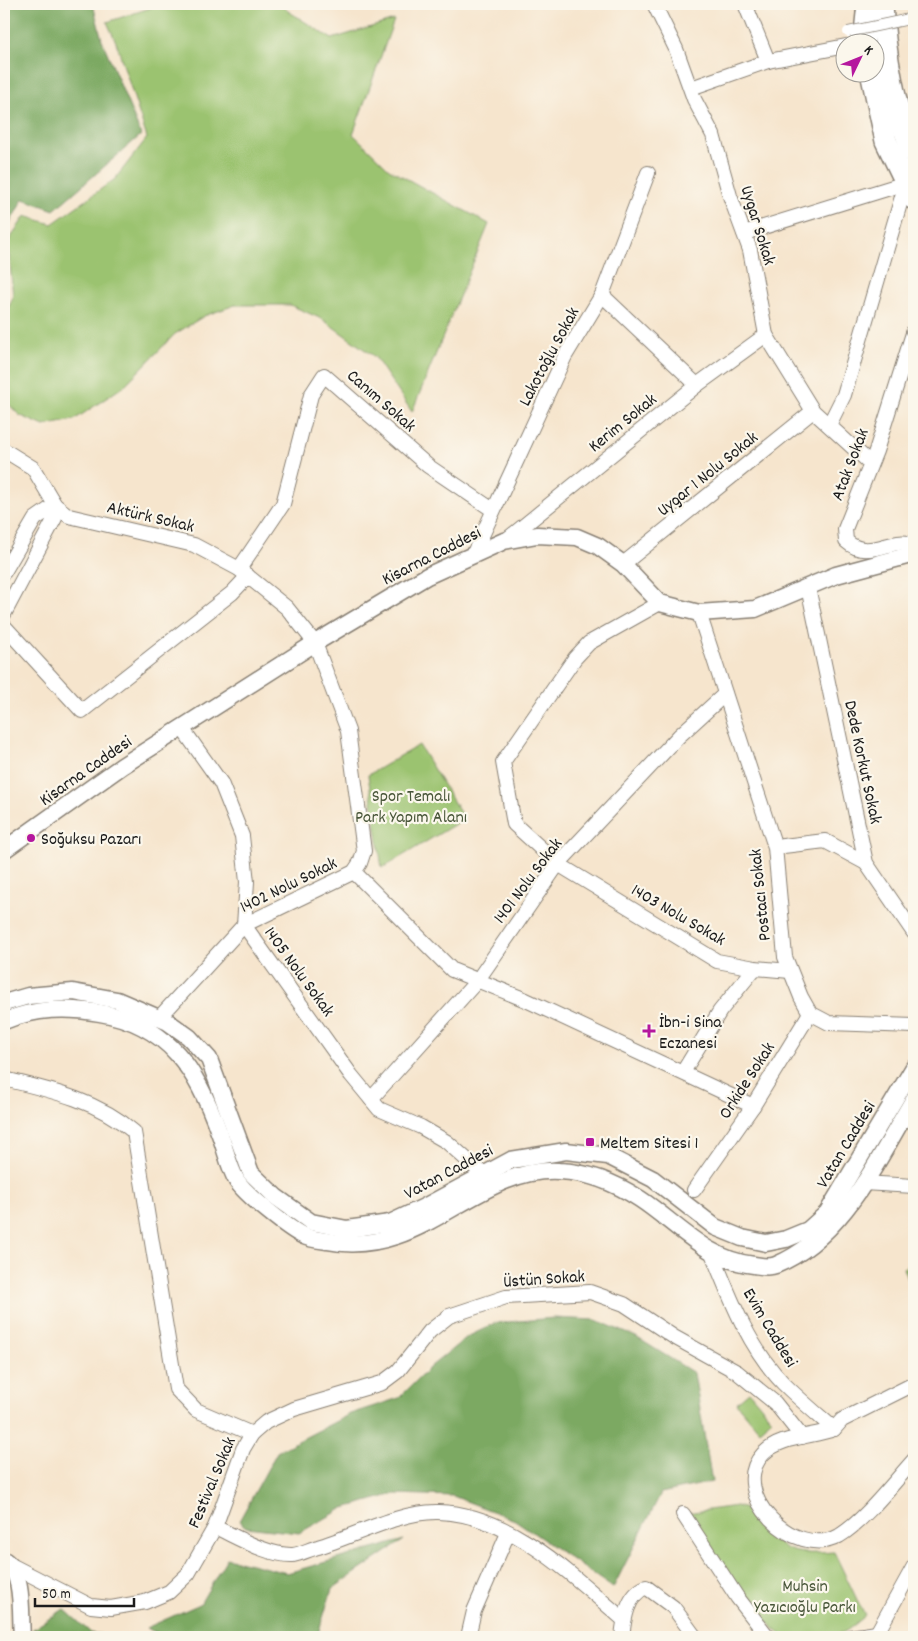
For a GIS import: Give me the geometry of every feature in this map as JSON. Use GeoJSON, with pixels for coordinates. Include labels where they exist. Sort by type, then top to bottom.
{"type":"FeatureCollection","features":[{"type":"Feature","properties":{"kind":"main road"},"geometry":{"type":"LineString","coordinates":[[860,32],[868,4]]}},
{"type":"Feature","properties":{"kind":"main road"},"geometry":{"type":"LineString","coordinates":[[882,4],[885,46],[905,135],[914,153]]}},
{"type":"Feature","properties":{"kind":"main road"},"geometry":{"type":"LineString","coordinates":[[873,82],[886,141],[910,191]]}},
{"type":"Feature","properties":{"kind":"street","name":"Uygar Sokak"},"geometry":{"type":"LineString","coordinates":[[654,4],[676,49],[712,135],[730,196],[750,250],[766,335],[813,411],[870,463]]}},
{"type":"Feature","properties":{"kind":"street"},"geometry":{"type":"LineString","coordinates":[[745,4],[768,61]]}},
{"type":"Feature","properties":{"kind":"street"},"geometry":{"type":"LineString","coordinates":[[879,32],[914,18]]}},
{"type":"Feature","properties":{"kind":"street"},"geometry":{"type":"LineString","coordinates":[[691,88],[768,61],[836,46]]}},
{"type":"Feature","properties":{"kind":"street","name":"Lakotoğlu Sokak"},"geometry":{"type":"LineString","coordinates":[[474,554],[565,356],[602,295],[648,173]]}},
{"type":"Feature","properties":{"kind":"street"},"geometry":{"type":"LineString","coordinates":[[744,233],[910,191]]}},
{"type":"Feature","properties":{"kind":"street"},"geometry":{"type":"LineString","coordinates":[[829,425],[844,395],[910,191]]}},
{"type":"Feature","properties":{"kind":"street"},"geometry":{"type":"LineString","coordinates":[[602,295],[698,385]]}},
{"type":"Feature","properties":{"kind":"street","name":"Atak Sokak"},"geometry":{"type":"LineString","coordinates":[[914,330],[870,463],[844,529],[846,541],[853,548],[868,551],[903,543],[914,546]]}},
{"type":"Feature","properties":{"kind":"street","name":"Kerim Sokak"},"geometry":{"type":"LineString","coordinates":[[504,541],[698,385],[766,335]]}},
{"type":"Feature","properties":{"kind":"street","name":"Canım Sokak"},"geometry":{"type":"LineString","coordinates":[[243,573],[283,504],[311,395],[324,375],[428,466],[493,510]]}},
{"type":"Feature","properties":{"kind":"street","name":"Uygar 1 Nolu Sokak"},"geometry":{"type":"LineString","coordinates":[[624,564],[813,411]]}},
{"type":"Feature","properties":{"kind":"street","name":"Aktürk Sokak"},"geometry":{"type":"LineString","coordinates":[[4,450],[34,468],[55,505],[69,516],[194,545],[243,573],[287,608],[315,643]]}},
{"type":"Feature","properties":{"kind":"street"},"geometry":{"type":"LineString","coordinates":[[4,572],[35,518],[55,505]]}},
{"type":"Feature","properties":{"kind":"street"},"geometry":{"type":"LineString","coordinates":[[4,614],[55,518],[55,505]]}},
{"type":"Feature","properties":{"kind":"street","name":"Kisarna Caddesi"},"geometry":{"type":"LineString","coordinates":[[4,850],[122,766],[315,643],[427,576],[504,541],[538,535],[577,537],[598,546],[624,564],[660,604]]}},
{"type":"Feature","properties":{"kind":"street"},"geometry":{"type":"LineString","coordinates":[[660,604],[699,613],[754,609],[836,575],[914,554]]}},
{"type":"Feature","properties":{"kind":"street"},"geometry":{"type":"LineString","coordinates":[[4,626],[82,711],[232,593],[243,573]]}},
{"type":"Feature","properties":{"kind":"street","name":"Dede Korkut Sokak"},"geometry":{"type":"LineString","coordinates":[[808,587],[866,864],[914,933]]}},
{"type":"Feature","properties":{"kind":"street","name":"1403 Nolu Sokak"},"geometry":{"type":"LineString","coordinates":[[660,604],[589,643],[575,658],[503,762],[514,824],[558,864],[717,961],[755,968],[790,971]]}},
{"type":"Feature","properties":{"kind":"street","name":"Postacı Sokak"},"geometry":{"type":"LineString","coordinates":[[699,613],[775,847],[785,957],[810,1014]]}},
{"type":"Feature","properties":{"kind":"street","name":"1402 Nolu Sokak"},"geometry":{"type":"LineString","coordinates":[[159,1018],[244,925],[354,872],[360,863],[364,851],[348,731],[315,643]]}},
{"type":"Feature","properties":{"kind":"street","name":"1401 Nolu Sokak"},"geometry":{"type":"LineString","coordinates":[[371,1099],[477,981],[558,864],[679,736],[725,694]]}},
{"type":"Feature","properties":{"kind":"street","name":"1405 Nolu Sokak"},"geometry":{"type":"LineString","coordinates":[[182,728],[221,783],[242,836],[247,882],[244,925],[379,1109],[421,1126],[447,1142],[484,1175]]}},
{"type":"Feature","properties":{"kind":"street"},"geometry":{"type":"LineString","coordinates":[[775,847],[825,841],[866,864]]}},
{"type":"Feature","properties":{"kind":"street"},"geometry":{"type":"LineString","coordinates":[[354,872],[452,970],[526,1000],[753,1106]]}},
{"type":"Feature","properties":{"kind":"street"},"geometry":{"type":"LineString","coordinates":[[683,1072],[720,1011],[755,968]]}},
{"type":"Feature","properties":{"kind":"street","name":"Vatan Caddesi"},"geometry":{"type":"LineString","coordinates":[[4,1003],[28,996],[73,992],[118,1000],[159,1018],[190,1037],[209,1059],[251,1173],[276,1196],[311,1222],[347,1229],[390,1223],[511,1160],[566,1151],[608,1156],[652,1179],[714,1227],[742,1238],[766,1243],[786,1239],[808,1230],[826,1213],[914,1067]]}},
{"type":"Feature","properties":{"kind":"street","name":"Vatan Caddesi"},"geometry":{"type":"LineString","coordinates":[[4,1021],[26,1012],[71,1008],[113,1015],[159,1035],[193,1072],[210,1108],[237,1182],[266,1208],[305,1237],[346,1245],[395,1238],[431,1221],[516,1175],[559,1171],[604,1180],[641,1200],[694,1242],[712,1253],[742,1264],[773,1267],[805,1250],[834,1223],[864,1183],[914,1099]]}},
{"type":"Feature","properties":{"kind":"street"},"geometry":{"type":"LineString","coordinates":[[810,1014],[829,1023],[914,1026]]}},
{"type":"Feature","properties":{"kind":"street","name":"Orkide Sokak"},"geometry":{"type":"LineString","coordinates":[[694,1190],[753,1106],[810,1014]]}},
{"type":"Feature","properties":{"kind":"street","name":"Festival Sokak"},"geometry":{"type":"LineString","coordinates":[[4,1079],[87,1102],[120,1120],[134,1132],[176,1389],[196,1410],[252,1434],[243,1448],[215,1527],[188,1574],[169,1592],[145,1602],[111,1608],[91,1606],[8,1563]]}},
{"type":"Feature","properties":{"kind":"street"},"geometry":{"type":"LineString","coordinates":[[864,1183],[914,1186]]}},
{"type":"Feature","properties":{"kind":"street","name":"Evim Caddesi"},"geometry":{"type":"LineString","coordinates":[[712,1253],[732,1302],[758,1350],[782,1382],[834,1429]]}},
{"type":"Feature","properties":{"kind":"street","name":"Üstün Sokak"},"geometry":{"type":"LineString","coordinates":[[252,1434],[266,1422],[294,1409],[382,1383],[398,1371],[430,1331],[449,1316],[506,1297],[590,1292],[624,1304],[674,1336],[737,1372],[775,1403],[802,1437]]}},
{"type":"Feature","properties":{"kind":"street"},"geometry":{"type":"LineString","coordinates":[[914,1384],[842,1420],[834,1429],[776,1444],[764,1453],[756,1463],[754,1489],[766,1512],[786,1533],[800,1540],[819,1540],[838,1536],[858,1521],[914,1460]]}},
{"type":"Feature","properties":{"kind":"street"},"geometry":{"type":"LineString","coordinates":[[215,1527],[262,1549],[293,1555],[407,1516],[438,1512],[477,1518],[529,1543],[580,1582],[624,1620]]}},
{"type":"Feature","properties":{"kind":"street"},"geometry":{"type":"LineString","coordinates":[[683,1514],[737,1597],[768,1637]]}},
{"type":"Feature","properties":{"kind":"street"},"geometry":{"type":"LineString","coordinates":[[468,1637],[474,1611],[508,1533]]}},
{"type":"Feature","properties":{"kind":"street"},"geometry":{"type":"LineString","coordinates":[[8,1563],[18,1586],[22,1637]]}},
{"type":"Feature","properties":{"kind":"street"},"geometry":{"type":"LineString","coordinates":[[850,1637],[878,1636],[914,1566]]}},
{"type":"Feature","properties":{"kind":"street"},"geometry":{"type":"LineString","coordinates":[[622,1637],[624,1620],[630,1602],[639,1590],[646,1587],[673,1607],[695,1637]]}},
{"type":"Feature","properties":{"kind":"green space"},"geometry":{"type":"Polygon","coordinates":[[[4,4],[93,4],[102,40],[141,135],[54,210],[23,199],[4,234],[4,4]]]}},
{"type":"Feature","properties":{"kind":"green space"},"geometry":{"type":"Polygon","coordinates":[[[154,4],[281,4],[288,11],[332,39],[394,20],[353,134],[389,169],[489,224],[412,412],[375,357],[322,319],[290,305],[235,305],[204,316],[175,334],[124,386],[74,420],[44,426],[19,415],[4,399],[4,320],[13,296],[8,242],[25,216],[52,224],[115,179],[147,138],[116,42],[107,22],[153,7],[154,4]]]}},
{"type":"Feature","properties":{"kind":"green space","name":"Spor Temalı Park Yapım Alanı"},"geometry":{"type":"Polygon","coordinates":[[[419,745],[464,819],[382,868],[368,775],[419,745]]]}},
{"type":"Feature","properties":{"kind":"green space"},"geometry":{"type":"Polygon","coordinates":[[[914,1263],[914,1297],[903,1268],[914,1263]]]}},
{"type":"Feature","properties":{"kind":"green space"},"geometry":{"type":"Polygon","coordinates":[[[554,1318],[596,1320],[636,1337],[694,1373],[712,1482],[661,1493],[613,1588],[515,1520],[453,1496],[395,1494],[344,1508],[299,1533],[246,1527],[239,1521],[277,1452],[350,1414],[399,1398],[430,1367],[467,1337],[496,1323],[554,1318]]]}},
{"type":"Feature","properties":{"kind":"green space"},"geometry":{"type":"Polygon","coordinates":[[[749,1392],[772,1419],[759,1430],[736,1403],[749,1392]]]}},
{"type":"Feature","properties":{"kind":"green space","name":"Muhsin Yazıcıoğlu Parkı"},"geometry":{"type":"Polygon","coordinates":[[[736,1506],[751,1512],[775,1540],[793,1551],[806,1553],[834,1552],[865,1616],[844,1632],[824,1637],[793,1638],[777,1631],[764,1619],[734,1582],[687,1513],[736,1506]]]}},
{"type":"Feature","properties":{"kind":"green space"},"geometry":{"type":"Polygon","coordinates":[[[404,1540],[332,1589],[317,1637],[166,1637],[146,1628],[200,1604],[227,1558],[287,1573],[404,1540]]]}},
{"type":"Feature","properties":{"kind":"green space"},"geometry":{"type":"Polygon","coordinates":[[[64,1609],[91,1633],[121,1637],[30,1637],[33,1629],[64,1609]]]}},
{"type":"Feature","properties":{"kind":"place","name":"Soğuksu Pazarı"},"geometry":{"type":"Point","coordinates":[31,838]}},
{"type":"Feature","properties":{"kind":"place","name":"İbn-i Sina Eczanesi"},"geometry":{"type":"Point","coordinates":[649,1031]}},
{"type":"Feature","properties":{"kind":"place","name":"Meltem Sitesi 1"},"geometry":{"type":"Point","coordinates":[590,1142]}}]}
